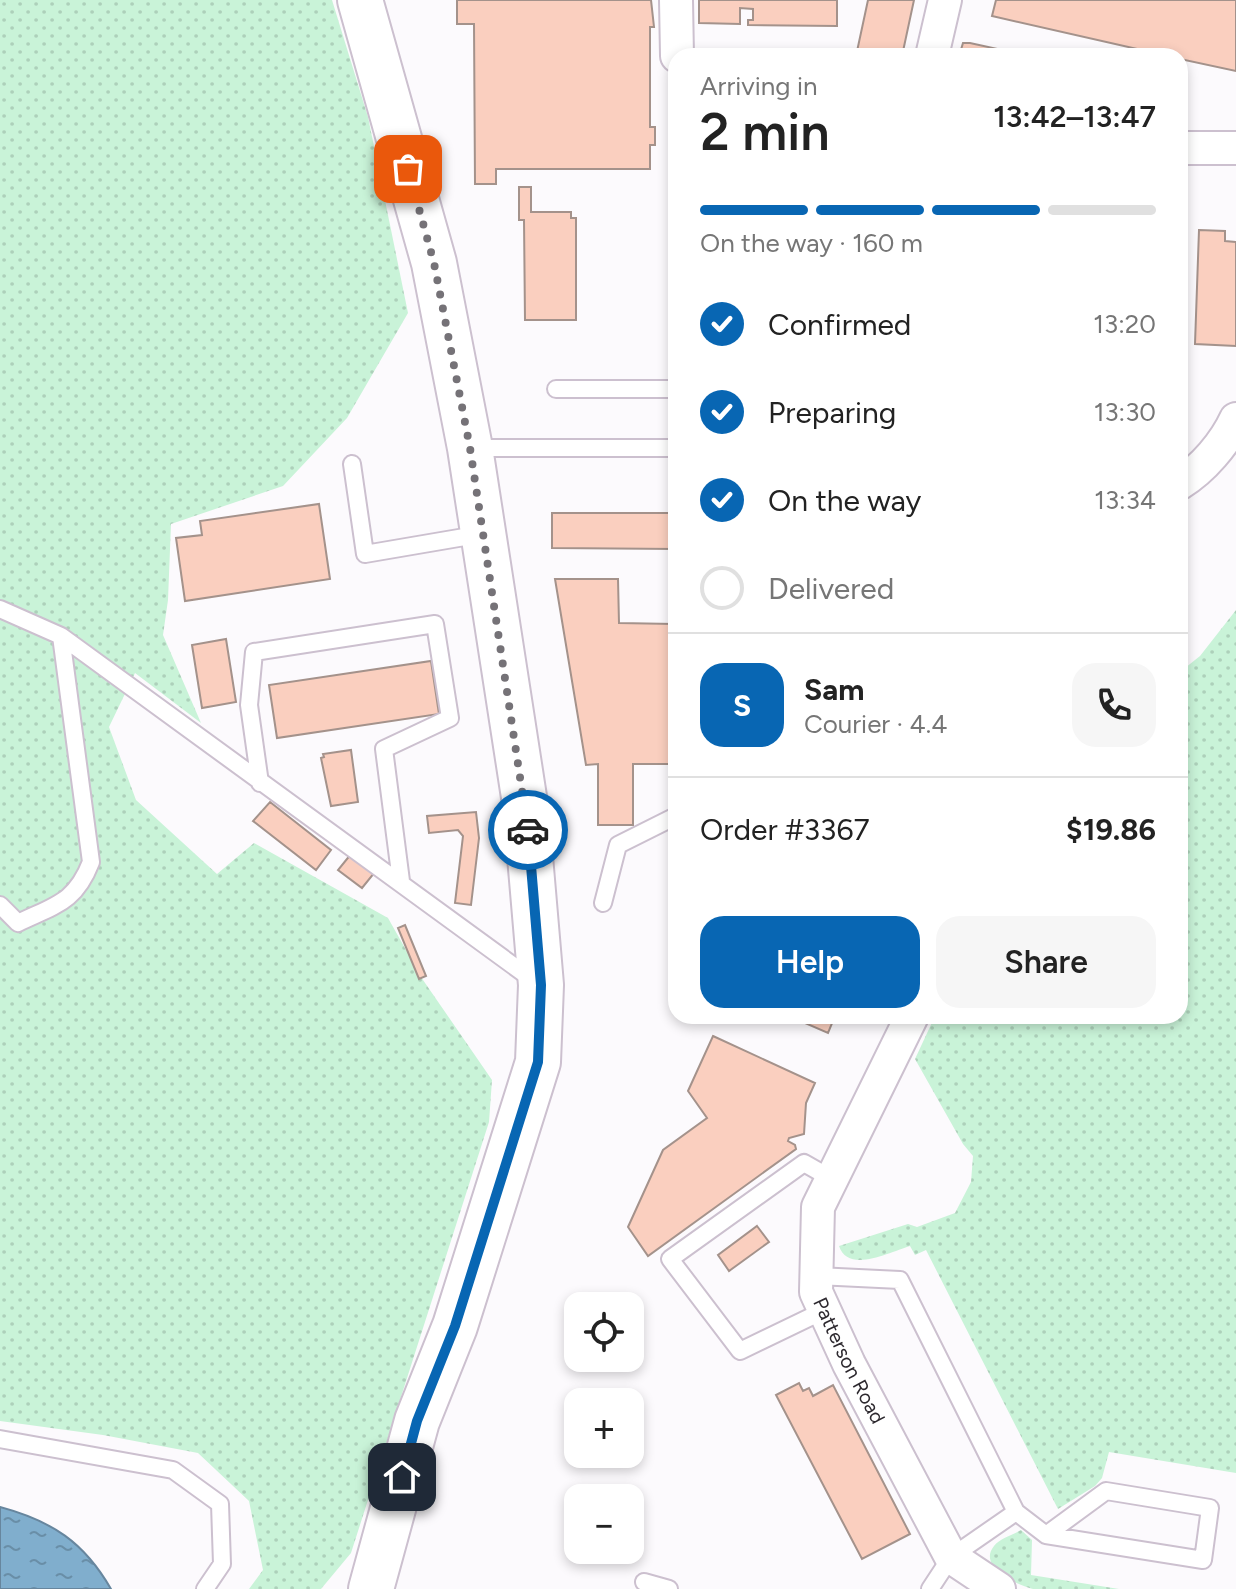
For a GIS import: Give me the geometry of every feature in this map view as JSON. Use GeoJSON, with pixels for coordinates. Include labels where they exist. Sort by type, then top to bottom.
{"type":"FeatureCollection","features":[{"type":"Feature","properties":{"kind":"main road"},"geometry":{"type":"LineString","coordinates":[[360,0],[434,263],[470,448],[526,810],[541,985],[538,1062],[455,1326],[417,1421],[371,1589]]}},
{"type":"Feature","properties":{"kind":"street"},"geometry":{"type":"LineString","coordinates":[[676,0],[677,48]]}},
{"type":"Feature","properties":{"kind":"street"},"geometry":{"type":"LineString","coordinates":[[934,48],[945,0]]}},
{"type":"Feature","properties":{"kind":"street"},"geometry":{"type":"LineString","coordinates":[[1188,148],[1236,148]]}},
{"type":"Feature","properties":{"kind":"street"},"geometry":{"type":"LineString","coordinates":[[1188,478],[1229,435],[1236,419]]}},
{"type":"Feature","properties":{"kind":"street","name":"Patterson Road"},"geometry":{"type":"LineString","coordinates":[[908,1024],[818,1207],[816,1292],[849,1364],[951,1557],[999,1589]]}},
{"type":"Feature","properties":{"kind":"lane"},"geometry":{"type":"LineString","coordinates":[[556,389],[668,389]]}},
{"type":"Feature","properties":{"kind":"lane"},"geometry":{"type":"LineString","coordinates":[[470,448],[668,448]]}},
{"type":"Feature","properties":{"kind":"lane"},"geometry":{"type":"LineString","coordinates":[[352,464],[365,554],[484,533]]}},
{"type":"Feature","properties":{"kind":"lane"},"geometry":{"type":"LineString","coordinates":[[0,609],[61,636],[541,985]]}},
{"type":"Feature","properties":{"kind":"lane"},"geometry":{"type":"LineString","coordinates":[[260,783],[249,705],[254,652],[435,624],[450,718],[384,749],[401,881]]}},
{"type":"Feature","properties":{"kind":"lane"},"geometry":{"type":"LineString","coordinates":[[0,905],[18,923],[68,898],[83,884],[91,862],[61,636]]}},
{"type":"Feature","properties":{"kind":"lane"},"geometry":{"type":"LineString","coordinates":[[603,903],[618,845],[668,820]]}},
{"type":"Feature","properties":{"kind":"lane"},"geometry":{"type":"LineString","coordinates":[[825,1310],[740,1351],[670,1259],[804,1163],[832,1179]]}},
{"type":"Feature","properties":{"kind":"lane"},"geometry":{"type":"LineString","coordinates":[[817,1276],[900,1280],[1016,1512],[1046,1535],[1203,1560],[1210,1508],[1106,1491],[1046,1535]]}},
{"type":"Feature","properties":{"kind":"lane"},"geometry":{"type":"LineString","coordinates":[[0,1439],[173,1470],[197,1487],[220,1504],[222,1564],[205,1589]]}},
{"type":"Feature","properties":{"kind":"lane"},"geometry":{"type":"LineString","coordinates":[[930,1589],[951,1557],[1016,1512]]}},
{"type":"Feature","properties":{"kind":"lane"},"geometry":{"type":"LineString","coordinates":[[644,1582],[669,1589]]}},
{"type":"Feature","properties":{"kind":"green space"},"geometry":{"type":"Polygon","coordinates":[[[0,0],[332,0],[368,117],[408,313],[347,418],[283,486],[171,524],[168,600],[163,635],[201,723],[135,673],[109,727],[136,800],[217,874],[254,843],[388,918],[423,980],[492,1080],[489,1122],[351,1553],[321,1589],[249,1589],[263,1570],[249,1501],[198,1453],[103,1435],[0,1421],[0,0]]]}},
{"type":"Feature","properties":{"kind":"green space"},"geometry":{"type":"Polygon","coordinates":[[[1236,610],[1236,1473],[1109,1452],[1102,1478],[1095,1486],[1058,1509],[926,1250],[915,1255],[910,1246],[860,1260],[851,1259],[839,1246],[908,1224],[917,1227],[955,1213],[971,1182],[973,1156],[963,1144],[915,1059],[931,1024],[1188,1024],[1188,666],[1200,656],[1236,610]]]}},
{"type":"Feature","properties":{"kind":"green space"},"geometry":{"type":"Polygon","coordinates":[[[1021,1530],[1032,1540],[1031,1575],[1119,1589],[1033,1589],[1009,1579],[995,1568],[990,1554],[1000,1541],[1021,1530]]]}},
{"type":"Feature","properties":{"kind":"water"},"geometry":{"type":"Polygon","coordinates":[[[0,1507],[35,1519],[65,1536],[90,1558],[111,1589],[0,1589],[0,1507]]]}},
{"type":"Feature","properties":{"kind":"building"},"geometry":{"type":"Polygon","coordinates":[[[457,0],[651,0],[654,27],[650,27],[650,127],[655,127],[655,145],[650,145],[650,169],[496,169],[496,184],[475,184],[474,24],[457,24],[457,0]]]}},
{"type":"Feature","properties":{"kind":"building"},"geometry":{"type":"Polygon","coordinates":[[[699,0],[837,0],[837,26],[748,25],[748,20],[753,20],[753,9],[740,8],[740,24],[699,23],[699,0]]]}},
{"type":"Feature","properties":{"kind":"building"},"geometry":{"type":"Polygon","coordinates":[[[868,0],[914,0],[904,48],[858,48],[868,0]]]}},
{"type":"Feature","properties":{"kind":"building"},"geometry":{"type":"Polygon","coordinates":[[[996,0],[1236,0],[1236,71],[1188,61],[1188,48],[1133,48],[992,16],[996,0]]]}},
{"type":"Feature","properties":{"kind":"building"},"geometry":{"type":"Polygon","coordinates":[[[963,43],[970,43],[993,48],[962,48],[963,43]]]}},
{"type":"Feature","properties":{"kind":"building"},"geometry":{"type":"Polygon","coordinates":[[[519,187],[531,187],[531,212],[571,212],[571,218],[576,218],[576,320],[525,320],[524,220],[519,220],[519,187]]]}},
{"type":"Feature","properties":{"kind":"building"},"geometry":{"type":"Polygon","coordinates":[[[1199,230],[1225,231],[1225,241],[1236,242],[1236,346],[1195,344],[1199,230]]]}},
{"type":"Feature","properties":{"kind":"building"},"geometry":{"type":"Polygon","coordinates":[[[319,504],[330,579],[185,601],[176,538],[202,535],[200,521],[319,504]]]}},
{"type":"Feature","properties":{"kind":"building"},"geometry":{"type":"Polygon","coordinates":[[[552,513],[668,513],[668,549],[552,548],[552,513]]]}},
{"type":"Feature","properties":{"kind":"building"},"geometry":{"type":"Polygon","coordinates":[[[555,579],[618,579],[619,623],[668,624],[668,764],[633,764],[633,825],[598,825],[598,764],[586,765],[555,579]]]}},
{"type":"Feature","properties":{"kind":"building"},"geometry":{"type":"Polygon","coordinates":[[[226,639],[236,702],[202,708],[192,645],[226,639]]]}},
{"type":"Feature","properties":{"kind":"building"},"geometry":{"type":"Polygon","coordinates":[[[431,661],[439,714],[277,738],[269,685],[431,661]]]}},
{"type":"Feature","properties":{"kind":"building"},"geometry":{"type":"Polygon","coordinates":[[[351,750],[358,802],[331,806],[321,758],[323,754],[351,750]]]}},
{"type":"Feature","properties":{"kind":"building"},"geometry":{"type":"Polygon","coordinates":[[[270,802],[331,850],[316,870],[253,821],[270,802]]]}},
{"type":"Feature","properties":{"kind":"building"},"geometry":{"type":"Polygon","coordinates":[[[476,812],[479,838],[471,905],[455,903],[463,836],[458,830],[429,833],[427,816],[476,812]]]}},
{"type":"Feature","properties":{"kind":"building"},"geometry":{"type":"Polygon","coordinates":[[[351,854],[375,872],[362,888],[338,870],[351,854]]]}},
{"type":"Feature","properties":{"kind":"building"},"geometry":{"type":"Polygon","coordinates":[[[405,925],[426,976],[419,979],[398,928],[405,925]]]}},
{"type":"Feature","properties":{"kind":"building"},"geometry":{"type":"Polygon","coordinates":[[[807,1024],[832,1024],[828,1033],[807,1024]]]}},
{"type":"Feature","properties":{"kind":"building"},"geometry":{"type":"Polygon","coordinates":[[[713,1036],[815,1083],[806,1103],[804,1134],[789,1138],[788,1141],[796,1149],[648,1256],[628,1227],[663,1150],[707,1118],[688,1091],[713,1036]]]}},
{"type":"Feature","properties":{"kind":"building"},"geometry":{"type":"Polygon","coordinates":[[[757,1226],[769,1242],[729,1271],[718,1255],[757,1226]]]}},
{"type":"Feature","properties":{"kind":"building"},"geometry":{"type":"Polygon","coordinates":[[[799,1383],[803,1391],[809,1388],[813,1396],[833,1385],[910,1534],[862,1559],[776,1395],[799,1383]]]}},
{"type":"Feature","properties":{"kind":"way so far"},"geometry":{"type":"LineString","coordinates":[[408,169],[434,263],[470,448],[528,830]]}},
{"type":"Feature","properties":{"kind":"route"},"geometry":{"type":"LineString","coordinates":[[402,1477],[417,1421],[455,1326],[538,1062],[541,985],[528,830]]}}]}
